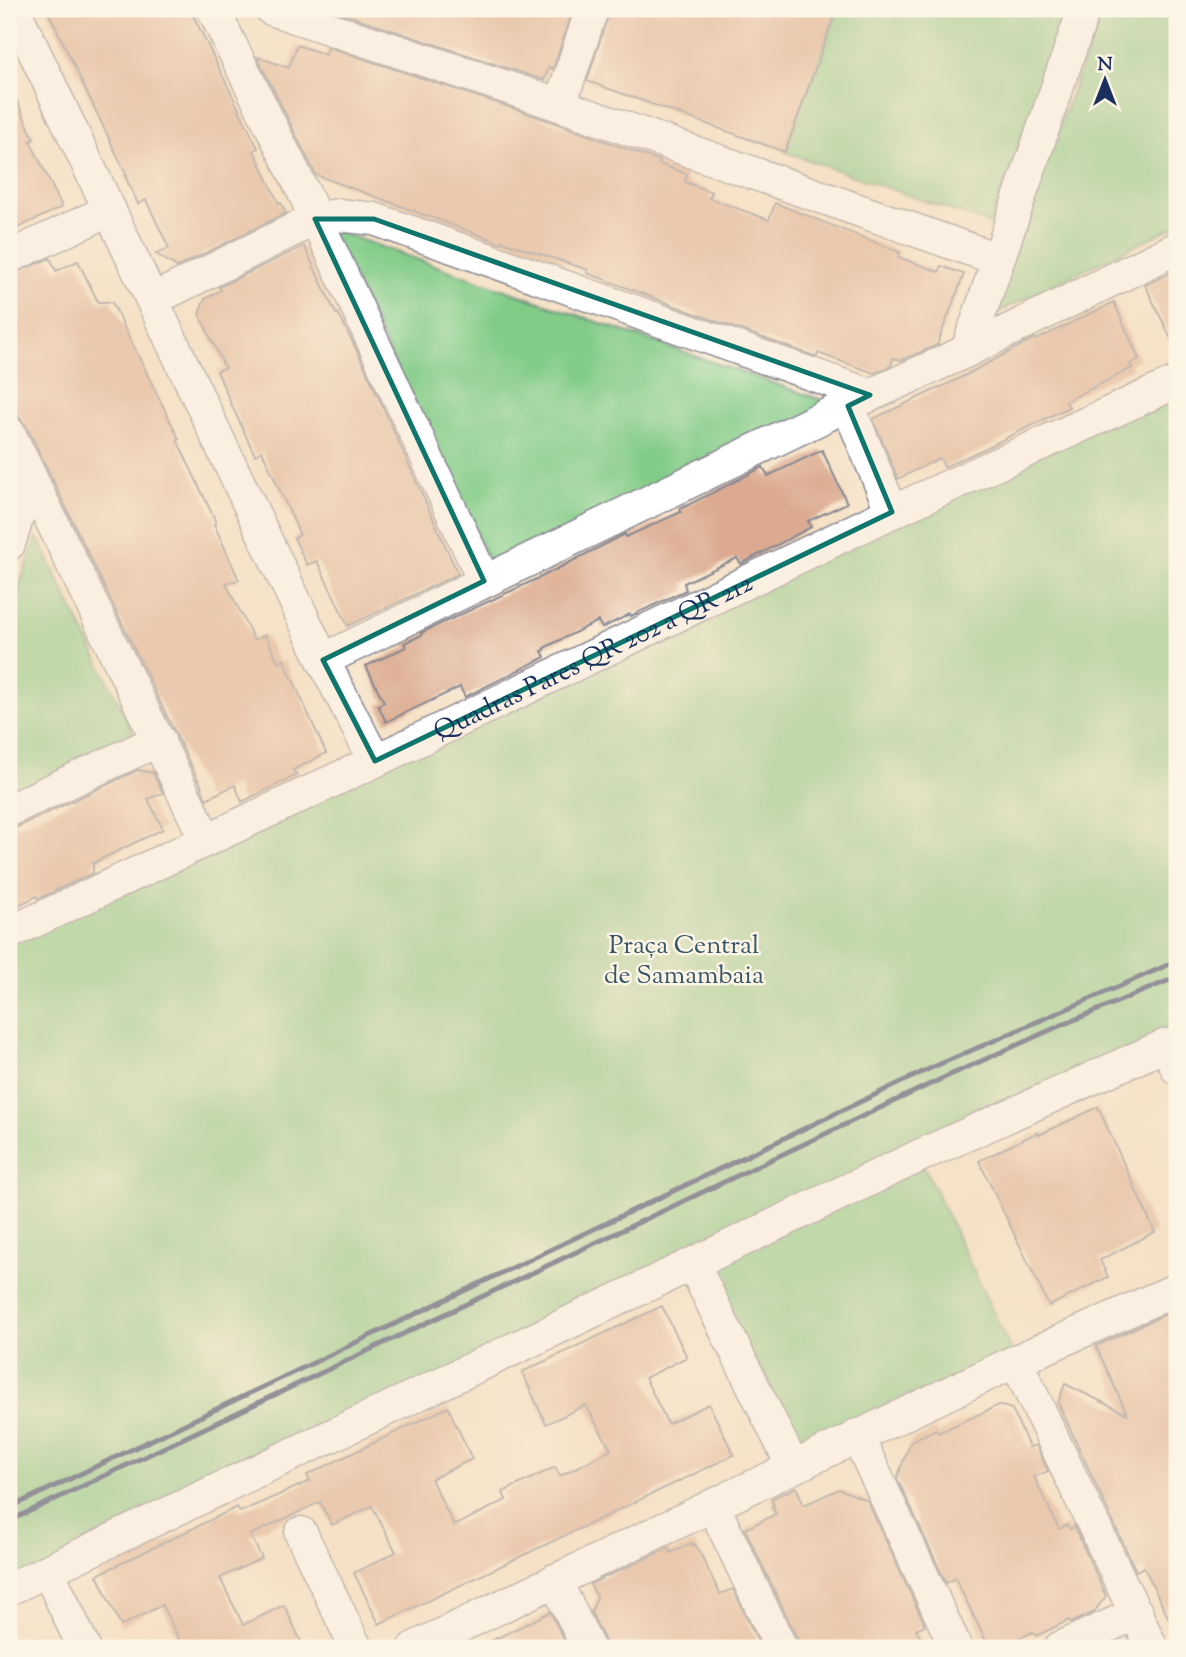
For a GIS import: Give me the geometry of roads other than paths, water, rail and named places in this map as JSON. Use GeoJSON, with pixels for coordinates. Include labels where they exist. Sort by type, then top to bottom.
{"type":"FeatureCollection","features":[{"type":"Feature","properties":{"kind":"street"},"geometry":{"type":"LineString","coordinates":[[14,9],[323,660],[375,761]]}},
{"type":"Feature","properties":{"kind":"street"},"geometry":{"type":"LineString","coordinates":[[213,9],[305,195],[484,581]]}},
{"type":"Feature","properties":{"kind":"street"},"geometry":{"type":"LineString","coordinates":[[271,9],[560,106],[997,259]]}},
{"type":"Feature","properties":{"kind":"street"},"geometry":{"type":"LineString","coordinates":[[560,106],[592,9]]}},
{"type":"Feature","properties":{"kind":"street"},"geometry":{"type":"LineString","coordinates":[[967,351],[1084,9]]}},
{"type":"Feature","properties":{"kind":"street"},"geometry":{"type":"LineString","coordinates":[[9,257],[110,210]]}},
{"type":"Feature","properties":{"kind":"street"},"geometry":{"type":"LineString","coordinates":[[152,300],[315,219],[338,215],[374,219],[859,400]]}},
{"type":"Feature","properties":{"kind":"street"},"geometry":{"type":"LineString","coordinates":[[323,660],[1177,248]]}},
{"type":"Feature","properties":{"kind":"street","name":"Quadras Pares QR 202 a QR 212"},"geometry":{"type":"LineString","coordinates":[[9,933],[375,761],[892,512],[1177,382]]}},
{"type":"Feature","properties":{"kind":"street"},"geometry":{"type":"LineString","coordinates":[[859,400],[892,512]]}},
{"type":"Feature","properties":{"kind":"street"},"geometry":{"type":"LineString","coordinates":[[9,433],[206,840]]}},
{"type":"Feature","properties":{"kind":"street"},"geometry":{"type":"LineString","coordinates":[[12,523],[30,477]]}},
{"type":"Feature","properties":{"kind":"street"},"geometry":{"type":"LineString","coordinates":[[9,810],[159,740]]}},
{"type":"Feature","properties":{"kind":"street"},"geometry":{"type":"LineString","coordinates":[[9,1589],[919,1156],[1166,1045],[1177,1068]]}},
{"type":"Feature","properties":{"kind":"street"},"geometry":{"type":"LineString","coordinates":[[693,1264],[793,1467]]}},
{"type":"Feature","properties":{"kind":"street"},"geometry":{"type":"LineString","coordinates":[[414,1648],[1016,1361],[1177,1289]]}},
{"type":"Feature","properties":{"kind":"street"},"geometry":{"type":"LineString","coordinates":[[1016,1361],[1152,1648]]}},
{"type":"Feature","properties":{"kind":"street"},"geometry":{"type":"LineString","coordinates":[[857,1436],[956,1648]]}},
{"type":"Feature","properties":{"kind":"street"},"geometry":{"type":"LineString","coordinates":[[713,1505],[781,1648]]}},
{"type":"Feature","properties":{"kind":"street"},"geometry":{"type":"LineString","coordinates":[[301,1533],[356,1648]]}},
{"type":"Feature","properties":{"kind":"street"},"geometry":{"type":"LineString","coordinates":[[48,1571],[84,1648]]}},
{"type":"Feature","properties":{"kind":"street"},"geometry":{"type":"LineString","coordinates":[[555,1580],[589,1648]]}},
{"type":"Feature","properties":{"kind":"street"},"geometry":{"type":"LineString","coordinates":[[1060,1648],[1137,1613]]}},
{"type":"Feature","properties":{"kind":"railway"},"geometry":{"type":"LineString","coordinates":[[9,1508],[931,1068],[1177,961]]}},
{"type":"Feature","properties":{"kind":"railway"},"geometry":{"type":"LineString","coordinates":[[9,1521],[941,1079],[1177,977]]}},
{"type":"Feature","properties":{"kind":"park label","name":"Praça Central de Samambaia"},"geometry":{"type":"Point","coordinates":[684,959]}}]}
